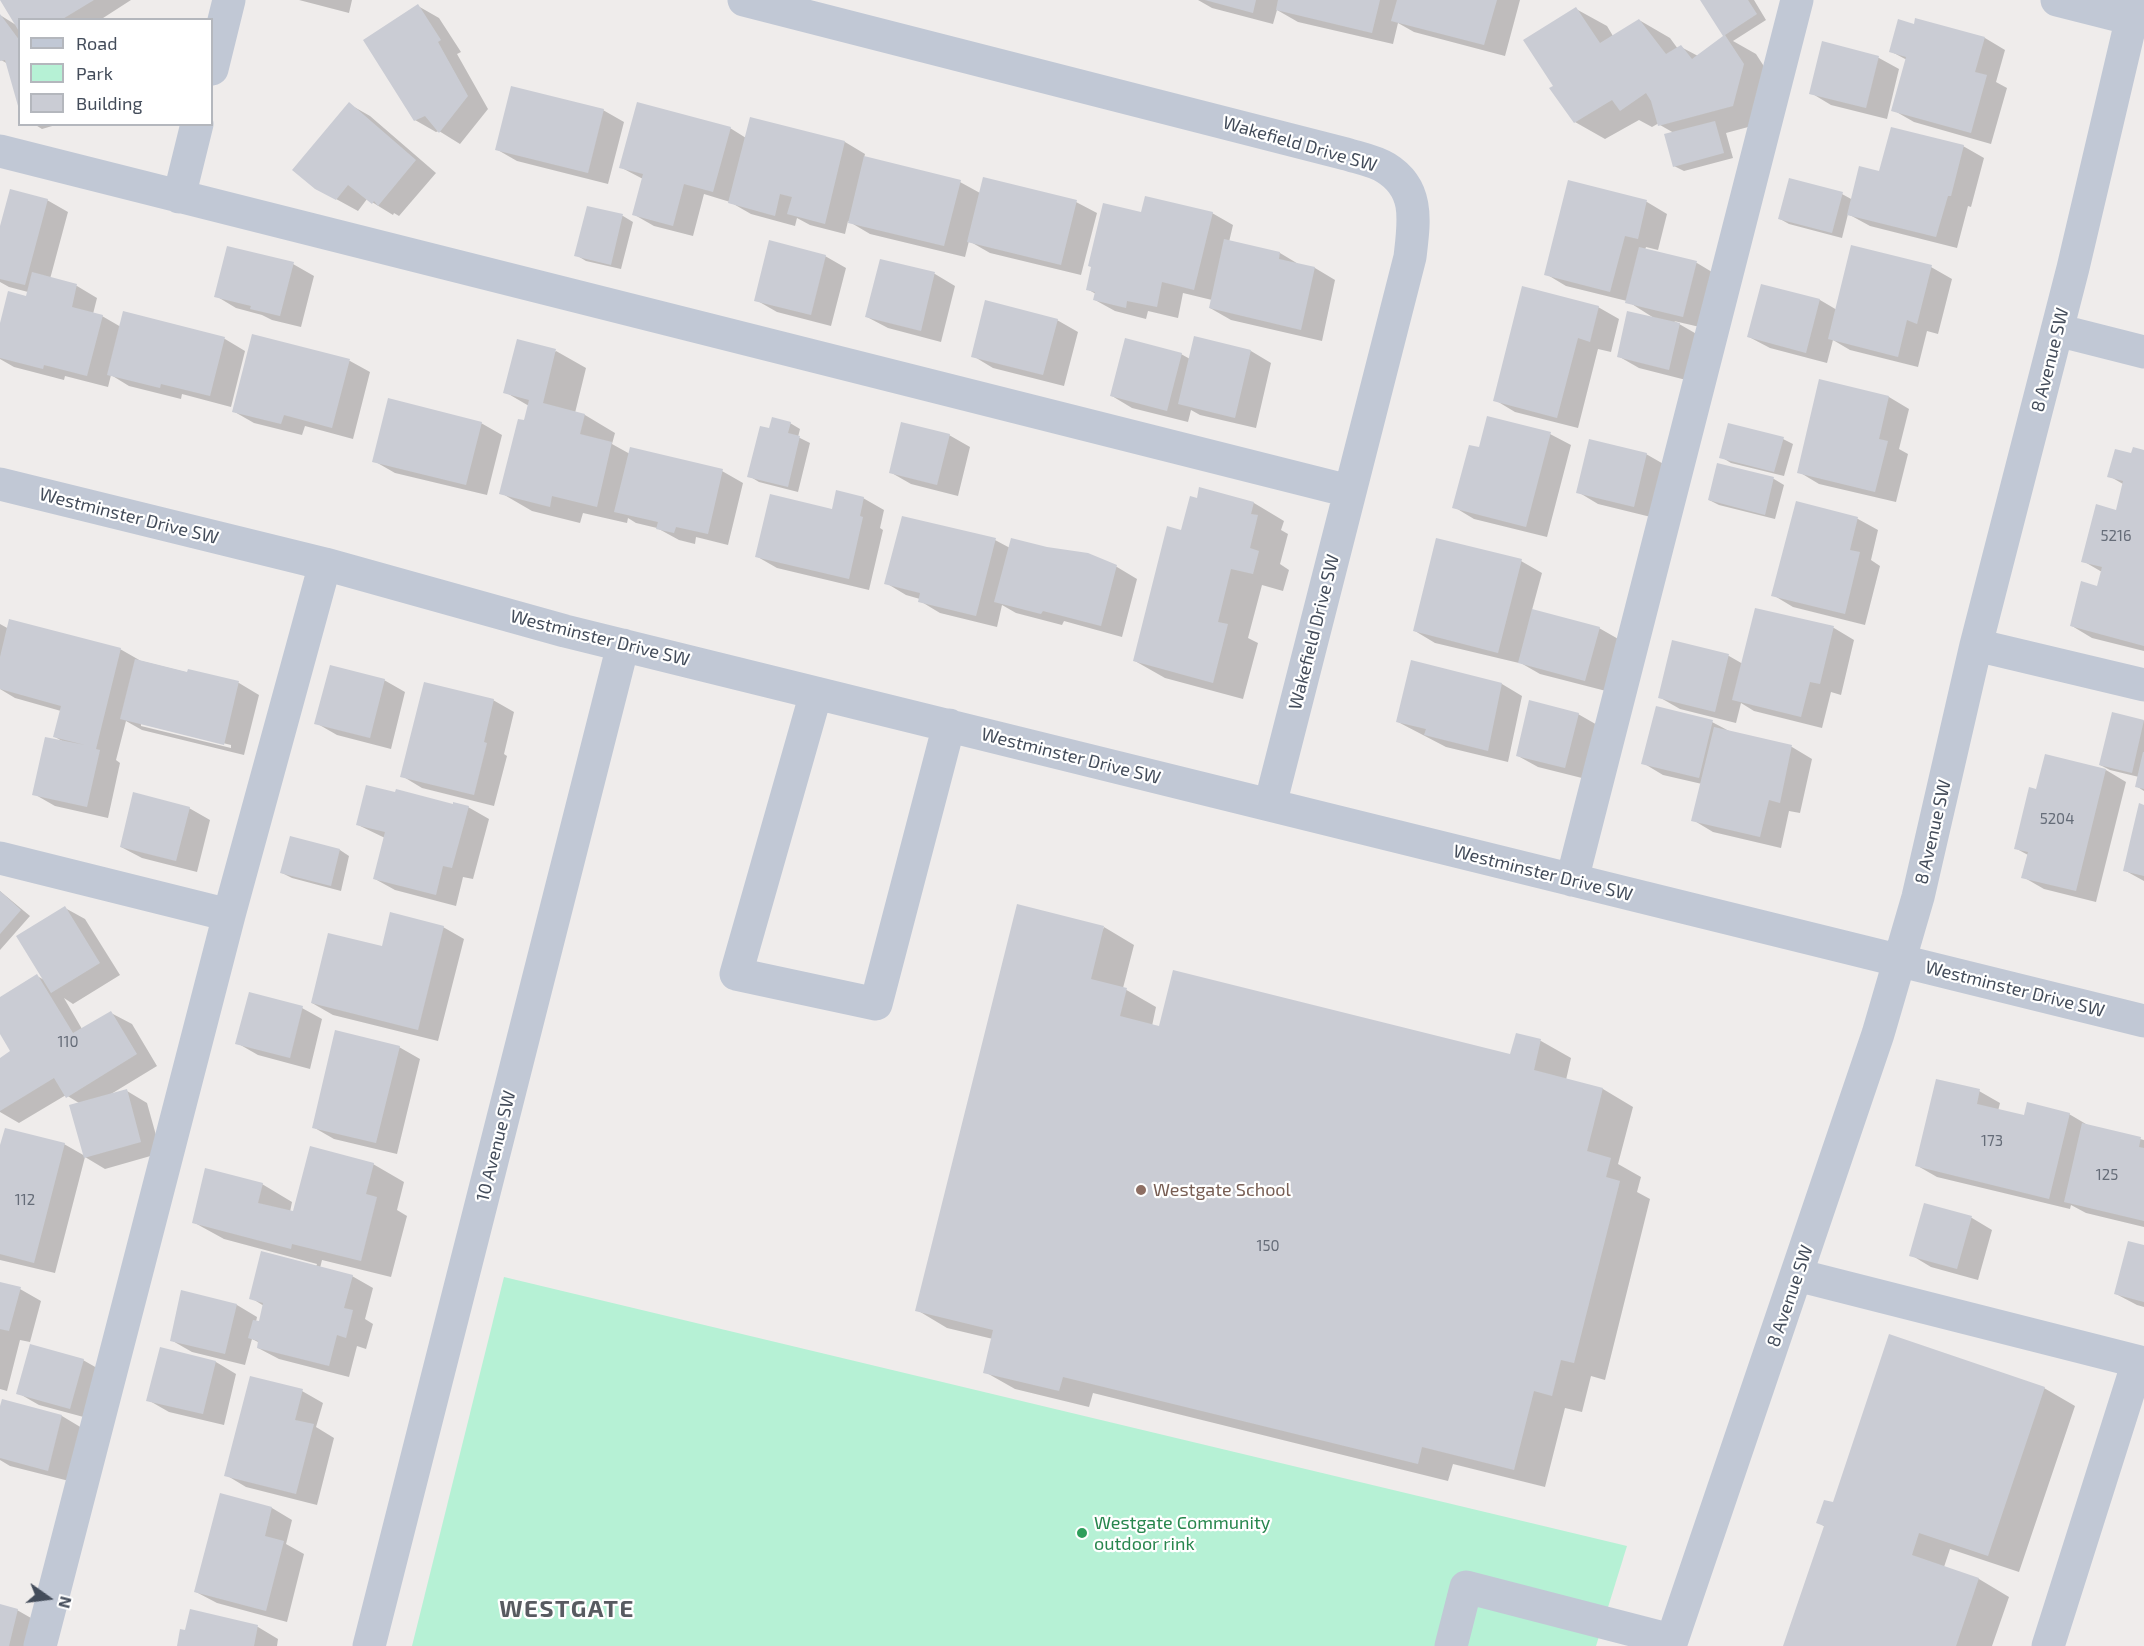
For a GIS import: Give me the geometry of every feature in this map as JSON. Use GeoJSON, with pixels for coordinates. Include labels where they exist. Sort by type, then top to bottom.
{"type":"FeatureCollection","features":[{"type":"Feature","properties":{"kind":"street"},"geometry":{"type":"LineString","coordinates":[[213,65],[229,0]]}},
{"type":"Feature","properties":{"kind":"street","name":"Wakefield Drive SW"},"geometry":{"type":"LineString","coordinates":[[744,0],[1346,154],[1385,168],[1407,185],[1414,216],[1410,257],[1270,805]]}},
{"type":"Feature","properties":{"kind":"street"},"geometry":{"type":"LineString","coordinates":[[1572,880],[1797,0]]}},
{"type":"Feature","properties":{"kind":"street"},"geometry":{"type":"LineString","coordinates":[[2057,0],[2137,14]]}},
{"type":"Feature","properties":{"kind":"street","name":"8 Avenue SW"},"geometry":{"type":"LineString","coordinates":[[1670,1643],[1874,1045],[1918,897],[1976,645],[2137,14]]}},
{"type":"Feature","properties":{"kind":"street"},"geometry":{"type":"LineString","coordinates":[[179,196],[196,126]]}},
{"type":"Feature","properties":{"kind":"street"},"geometry":{"type":"LineString","coordinates":[[0,151],[1349,491]]}},
{"type":"Feature","properties":{"kind":"street"},"geometry":{"type":"LineString","coordinates":[[2057,330],[2144,352]]}},
{"type":"Feature","properties":{"kind":"street","name":"Westminster Drive SW"},"geometry":{"type":"LineString","coordinates":[[0,484],[325,564],[623,645],[2144,1021]]}},
{"type":"Feature","properties":{"kind":"street"},"geometry":{"type":"LineString","coordinates":[[40,1646],[229,915],[325,564]]}},
{"type":"Feature","properties":{"kind":"street","name":"10 Avenue SW"},"geometry":{"type":"LineString","coordinates":[[369,1646],[623,645]]}},
{"type":"Feature","properties":{"kind":"street"},"geometry":{"type":"LineString","coordinates":[[1976,645],[2144,685]]}},
{"type":"Feature","properties":{"kind":"street"},"geometry":{"type":"LineString","coordinates":[[816,693],[736,974],[876,1004],[949,726]]}},
{"type":"Feature","properties":{"kind":"street"},"geometry":{"type":"LineString","coordinates":[[0,858],[229,915]]}},
{"type":"Feature","properties":{"kind":"street"},"geometry":{"type":"LineString","coordinates":[[1797,1275],[2141,1363],[2048,1646]]}},
{"type":"Feature","properties":{"kind":"street"},"geometry":{"type":"LineString","coordinates":[[1451,1646],[1466,1587],[1670,1643]]}},
{"type":"Feature","properties":{"kind":"green space"},"geometry":{"type":"Polygon","coordinates":[[[504,1277],[1627,1546],[1596,1646],[412,1646],[504,1277]]]}},
{"type":"Feature","properties":{"kind":"building"},"geometry":{"type":"Polygon","coordinates":[[[0,0],[94,0],[64,18],[18,18],[18,30],[0,0]]]}},
{"type":"Feature","properties":{"kind":"building"},"geometry":{"type":"Polygon","coordinates":[[[1205,0],[1256,0],[1253,13],[1205,0]]]}},
{"type":"Feature","properties":{"kind":"building"},"geometry":{"type":"Polygon","coordinates":[[[1278,0],[1380,0],[1372,33],[1276,10],[1278,0]]]}},
{"type":"Feature","properties":{"kind":"building"},"geometry":{"type":"Polygon","coordinates":[[[1397,0],[1497,0],[1484,45],[1391,21],[1397,0]]]}},
{"type":"Feature","properties":{"kind":"building"},"geometry":{"type":"Polygon","coordinates":[[[1700,0],[1748,0],[1757,14],[1725,35],[1744,64],[1733,106],[1658,126],[1651,101],[1646,93],[1620,111],[1612,100],[1574,123],[1549,88],[1553,86],[1523,40],[1576,7],[1600,43],[1639,19],[1666,54],[1681,45],[1692,59],[1723,36],[1700,0]]]}},
{"type":"Feature","properties":{"kind":"building"},"geometry":{"type":"Polygon","coordinates":[[[418,4],[441,40],[438,42],[468,96],[439,133],[425,116],[414,121],[363,40],[418,4]]]}},
{"type":"Feature","properties":{"kind":"building"},"geometry":{"type":"Polygon","coordinates":[[[0,14],[18,38],[18,106],[5,60],[0,61],[0,14]]]}},
{"type":"Feature","properties":{"kind":"building"},"geometry":{"type":"Polygon","coordinates":[[[1915,18],[1985,37],[1975,72],[1987,75],[1971,133],[1891,111],[1906,57],[1889,52],[1898,19],[1914,24],[1915,18]]]}},
{"type":"Feature","properties":{"kind":"building"},"geometry":{"type":"Polygon","coordinates":[[[1822,41],[1879,56],[1866,108],[1809,94],[1822,41]]]}},
{"type":"Feature","properties":{"kind":"building"},"geometry":{"type":"Polygon","coordinates":[[[511,86],[604,109],[588,173],[495,150],[511,86]]]}},
{"type":"Feature","properties":{"kind":"building"},"geometry":{"type":"Polygon","coordinates":[[[349,102],[416,160],[378,206],[374,201],[372,204],[348,185],[336,200],[315,189],[292,170],[349,102]]]}},
{"type":"Feature","properties":{"kind":"building"},"geometry":{"type":"Polygon","coordinates":[[[637,102],[731,127],[713,192],[684,184],[673,226],[632,215],[643,174],[619,168],[637,102]]]}},
{"type":"Feature","properties":{"kind":"building"},"geometry":{"type":"Polygon","coordinates":[[[750,117],[845,141],[825,224],[787,214],[792,197],[780,194],[775,216],[728,203],[750,117]]]}},
{"type":"Feature","properties":{"kind":"building"},"geometry":{"type":"Polygon","coordinates":[[[1715,121],[1724,153],[1673,167],[1664,134],[1715,121]]]}},
{"type":"Feature","properties":{"kind":"building"},"geometry":{"type":"Polygon","coordinates":[[[1891,127],[1964,145],[1951,196],[1948,196],[1936,237],[1847,215],[1859,166],[1879,171],[1891,127]]]}},
{"type":"Feature","properties":{"kind":"building"},"geometry":{"type":"Polygon","coordinates":[[[864,156],[961,180],[944,246],[848,223],[864,156]]]}},
{"type":"Feature","properties":{"kind":"building"},"geometry":{"type":"Polygon","coordinates":[[[983,177],[1077,200],[1061,265],[967,242],[983,177]]]}},
{"type":"Feature","properties":{"kind":"building"},"geometry":{"type":"Polygon","coordinates":[[[1789,178],[1843,192],[1832,233],[1778,219],[1789,178]]]}},
{"type":"Feature","properties":{"kind":"building"},"geometry":{"type":"Polygon","coordinates":[[[1568,180],[1647,200],[1638,239],[1625,236],[1610,292],[1544,275],[1568,180]]]}},
{"type":"Feature","properties":{"kind":"building"},"geometry":{"type":"Polygon","coordinates":[[[10,189],[48,199],[25,285],[0,279],[0,226],[10,189]]]}},
{"type":"Feature","properties":{"kind":"building"},"geometry":{"type":"Polygon","coordinates":[[[1145,196],[1213,212],[1194,290],[1162,282],[1157,307],[1127,301],[1126,308],[1093,300],[1095,292],[1086,290],[1091,267],[1088,266],[1103,203],[1141,212],[1145,196]]]}},
{"type":"Feature","properties":{"kind":"building"},"geometry":{"type":"Polygon","coordinates":[[[587,206],[623,214],[611,265],[574,256],[587,206]]]}},
{"type":"Feature","properties":{"kind":"building"},"geometry":{"type":"Polygon","coordinates":[[[1224,239],[1280,252],[1279,259],[1315,267],[1301,330],[1209,308],[1224,239]]]}},
{"type":"Feature","properties":{"kind":"building"},"geometry":{"type":"Polygon","coordinates":[[[769,240],[826,255],[811,315],[754,301],[769,240]]]}},
{"type":"Feature","properties":{"kind":"building"},"geometry":{"type":"Polygon","coordinates":[[[1851,245],[1932,265],[1917,324],[1907,320],[1898,357],[1828,339],[1851,245]]]}},
{"type":"Feature","properties":{"kind":"building"},"geometry":{"type":"Polygon","coordinates":[[[227,246],[294,262],[280,316],[214,297],[227,246]]]}},
{"type":"Feature","properties":{"kind":"building"},"geometry":{"type":"Polygon","coordinates":[[[1639,247],[1697,261],[1683,317],[1625,303],[1639,247]]]}},
{"type":"Feature","properties":{"kind":"building"},"geometry":{"type":"Polygon","coordinates":[[[880,259],[935,272],[921,331],[865,317],[880,259]]]}},
{"type":"Feature","properties":{"kind":"building"},"geometry":{"type":"Polygon","coordinates":[[[32,272],[77,284],[72,307],[103,315],[87,376],[44,365],[43,369],[0,358],[0,323],[8,291],[26,296],[32,272]]]}},
{"type":"Feature","properties":{"kind":"building"},"geometry":{"type":"Polygon","coordinates":[[[1761,284],[1820,299],[1806,353],[1747,337],[1761,284]]]}},
{"type":"Feature","properties":{"kind":"building"},"geometry":{"type":"Polygon","coordinates":[[[1522,286],[1599,306],[1590,342],[1578,338],[1557,418],[1493,401],[1522,286]]]}},
{"type":"Feature","properties":{"kind":"building"},"geometry":{"type":"Polygon","coordinates":[[[985,300],[1058,319],[1043,375],[971,357],[985,300]]]}},
{"type":"Feature","properties":{"kind":"building"},"geometry":{"type":"Polygon","coordinates":[[[123,311],[225,337],[210,396],[161,384],[160,388],[107,375],[123,311]]]}},
{"type":"Feature","properties":{"kind":"building"},"geometry":{"type":"Polygon","coordinates":[[[1627,311],[1680,323],[1669,370],[1617,357],[1627,311]]]}},
{"type":"Feature","properties":{"kind":"building"},"geometry":{"type":"Polygon","coordinates":[[[252,334],[350,359],[332,428],[284,415],[281,424],[232,412],[252,334]]]}},
{"type":"Feature","properties":{"kind":"building"},"geometry":{"type":"Polygon","coordinates":[[[1194,336],[1251,350],[1235,418],[1178,404],[1194,336]]]}},
{"type":"Feature","properties":{"kind":"building"},"geometry":{"type":"Polygon","coordinates":[[[1125,338],[1182,353],[1167,411],[1110,396],[1125,338]]]}},
{"type":"Feature","properties":{"kind":"building"},"geometry":{"type":"Polygon","coordinates":[[[517,339],[556,349],[543,403],[585,414],[580,434],[612,442],[597,507],[552,496],[550,507],[499,494],[518,419],[524,420],[529,400],[503,393],[517,339]]]}},
{"type":"Feature","properties":{"kind":"building"},"geometry":{"type":"Polygon","coordinates":[[[1819,379],[1889,396],[1879,439],[1888,441],[1875,492],[1797,473],[1819,379]]]}},
{"type":"Feature","properties":{"kind":"building"},"geometry":{"type":"Polygon","coordinates":[[[388,398],[482,422],[466,485],[372,462],[388,398]]]}},
{"type":"Feature","properties":{"kind":"building"},"geometry":{"type":"Polygon","coordinates":[[[1487,416],[1551,432],[1526,527],[1452,508],[1469,445],[1479,447],[1487,416]]]}},
{"type":"Feature","properties":{"kind":"building"},"geometry":{"type":"Polygon","coordinates":[[[772,417],[791,422],[788,433],[800,436],[788,487],[747,477],[760,426],[769,428],[772,417]]]}},
{"type":"Feature","properties":{"kind":"building"},"geometry":{"type":"Polygon","coordinates":[[[901,422],[950,434],[937,485],[889,473],[901,422]]]}},
{"type":"Feature","properties":{"kind":"building"},"geometry":{"type":"Polygon","coordinates":[[[1728,423],[1784,437],[1774,472],[1719,458],[1728,423]]]}},
{"type":"Feature","properties":{"kind":"building"},"geometry":{"type":"Polygon","coordinates":[[[1589,439],[1647,453],[1634,507],[1576,493],[1589,439]]]}},
{"type":"Feature","properties":{"kind":"building"},"geometry":{"type":"Polygon","coordinates":[[[630,447],[723,469],[708,534],[676,527],[674,533],[656,529],[658,522],[614,512],[630,447]]]}},
{"type":"Feature","properties":{"kind":"building"},"geometry":{"type":"Polygon","coordinates":[[[2133,447],[2144,450],[2144,646],[2070,626],[2081,581],[2097,586],[2102,567],[2081,562],[2096,504],[2116,510],[2123,481],[2107,477],[2115,449],[2131,453],[2133,447]]]}},
{"type":"Feature","properties":{"kind":"building"},"geometry":{"type":"Polygon","coordinates":[[[1717,463],[1774,477],[1765,515],[1708,500],[1717,463]]]}},
{"type":"Feature","properties":{"kind":"building"},"geometry":{"type":"Polygon","coordinates":[[[1199,487],[1254,502],[1251,514],[1258,515],[1250,548],[1259,551],[1253,574],[1231,569],[1218,622],[1228,624],[1213,683],[1133,661],[1167,526],[1181,530],[1190,496],[1197,498],[1199,487]]]}},
{"type":"Feature","properties":{"kind":"building"},"geometry":{"type":"Polygon","coordinates":[[[836,490],[864,497],[860,516],[863,517],[849,579],[755,557],[770,494],[832,509],[836,490]]]}},
{"type":"Feature","properties":{"kind":"building"},"geometry":{"type":"Polygon","coordinates":[[[1796,501],[1858,517],[1850,550],[1860,552],[1845,614],[1771,596],[1796,501]]]}},
{"type":"Feature","properties":{"kind":"building"},"geometry":{"type":"Polygon","coordinates":[[[902,516],[996,538],[976,616],[918,602],[920,593],[884,584],[902,516]]]}},
{"type":"Feature","properties":{"kind":"building"},"geometry":{"type":"Polygon","coordinates":[[[1011,538],[1047,547],[1088,553],[1117,565],[1101,626],[1043,611],[1041,614],[994,602],[1011,538]]]}},
{"type":"Feature","properties":{"kind":"building"},"geometry":{"type":"Polygon","coordinates":[[[1436,538],[1522,559],[1498,653],[1413,631],[1436,538]]]}},
{"type":"Feature","properties":{"kind":"building"},"geometry":{"type":"Polygon","coordinates":[[[1755,608],[1834,626],[1820,684],[1810,682],[1801,717],[1732,700],[1755,608]]]}},
{"type":"Feature","properties":{"kind":"building"},"geometry":{"type":"Polygon","coordinates":[[[1532,609],[1600,627],[1585,681],[1518,663],[1532,609]]]}},
{"type":"Feature","properties":{"kind":"building"},"geometry":{"type":"Polygon","coordinates":[[[9,619],[121,648],[96,749],[100,750],[87,807],[32,795],[45,737],[85,745],[53,737],[61,706],[0,689],[0,657],[9,619]]]}},
{"type":"Feature","properties":{"kind":"building"},"geometry":{"type":"Polygon","coordinates":[[[1672,640],[1729,654],[1715,712],[1658,698],[1672,640]]]}},
{"type":"Feature","properties":{"kind":"building"},"geometry":{"type":"Polygon","coordinates":[[[135,659],[187,672],[188,669],[239,681],[224,745],[120,719],[135,659]]]}},
{"type":"Feature","properties":{"kind":"building"},"geometry":{"type":"Polygon","coordinates":[[[1411,660],[1502,683],[1488,751],[1424,735],[1426,729],[1396,722],[1411,660]]]}},
{"type":"Feature","properties":{"kind":"building"},"geometry":{"type":"Polygon","coordinates":[[[330,665],[385,679],[370,738],[314,724],[330,665]]]}},
{"type":"Feature","properties":{"kind":"building"},"geometry":{"type":"Polygon","coordinates":[[[424,682],[494,699],[484,742],[487,743],[474,795],[400,777],[424,682]]]}},
{"type":"Feature","properties":{"kind":"building"},"geometry":{"type":"Polygon","coordinates":[[[1529,700],[1579,713],[1565,768],[1516,756],[1529,700]]]}},
{"type":"Feature","properties":{"kind":"building"},"geometry":{"type":"Polygon","coordinates":[[[1656,706],[1713,720],[1699,778],[1641,764],[1656,706]]]}},
{"type":"Feature","properties":{"kind":"building"},"geometry":{"type":"Polygon","coordinates":[[[2112,712],[2144,720],[2132,773],[2099,765],[2112,712]]]}},
{"type":"Feature","properties":{"kind":"building"},"geometry":{"type":"Polygon","coordinates":[[[1714,727],[1792,745],[1780,803],[1769,800],[1760,837],[1691,821],[1714,727]]]}},
{"type":"Feature","properties":{"kind":"building"},"geometry":{"type":"Polygon","coordinates":[[[2144,752],[2144,789],[2135,787],[2144,752]]]}},
{"type":"Feature","properties":{"kind":"building"},"geometry":{"type":"Polygon","coordinates":[[[2045,754],[2106,769],[2076,891],[2021,878],[2028,852],[2014,849],[2029,787],[2036,789],[2045,754]]]}},
{"type":"Feature","properties":{"kind":"building"},"geometry":{"type":"Polygon","coordinates":[[[366,785],[395,792],[396,789],[469,806],[452,868],[443,866],[436,895],[373,879],[385,832],[356,825],[366,785]]]}},
{"type":"Feature","properties":{"kind":"building"},"geometry":{"type":"Polygon","coordinates":[[[133,792],[190,807],[176,861],[120,847],[133,792]]]}},
{"type":"Feature","properties":{"kind":"building"},"geometry":{"type":"Polygon","coordinates":[[[2139,803],[2144,805],[2144,876],[2123,871],[2139,803]]]}},
{"type":"Feature","properties":{"kind":"building"},"geometry":{"type":"Polygon","coordinates":[[[290,836],[340,849],[331,886],[280,873],[290,836]]]}},
{"type":"Feature","properties":{"kind":"building"},"geometry":{"type":"Polygon","coordinates":[[[0,891],[21,910],[0,934],[0,891]]]}},
{"type":"Feature","properties":{"kind":"building"},"geometry":{"type":"Polygon","coordinates":[[[1017,904],[1104,926],[1091,979],[1127,988],[1120,1016],[1159,1026],[1173,970],[1510,1054],[1516,1033],[1541,1039],[1534,1070],[1603,1088],[1587,1151],[1611,1158],[1606,1177],[1620,1181],[1574,1363],[1561,1360],[1552,1396],[1534,1391],[1514,1470],[1422,1447],[1418,1464],[1063,1377],[1059,1391],[983,1373],[993,1330],[915,1311],[1017,904]]]}},
{"type":"Feature","properties":{"kind":"building"},"geometry":{"type":"Polygon","coordinates":[[[65,906],[100,963],[51,993],[16,936],[65,906]]]}},
{"type":"Feature","properties":{"kind":"building"},"geometry":{"type":"Polygon","coordinates":[[[390,912],[444,926],[418,1030],[311,1003],[328,933],[382,946],[390,912]]]}},
{"type":"Feature","properties":{"kind":"building"},"geometry":{"type":"Polygon","coordinates":[[[37,974],[73,1033],[111,1011],[137,1054],[66,1098],[54,1078],[0,1111],[0,1058],[10,1051],[0,1034],[0,997],[37,974]]]}},
{"type":"Feature","properties":{"kind":"building"},"geometry":{"type":"Polygon","coordinates":[[[249,992],[303,1006],[290,1058],[235,1044],[249,992]]]}},
{"type":"Feature","properties":{"kind":"building"},"geometry":{"type":"Polygon","coordinates":[[[335,1030],[400,1046],[376,1143],[312,1128],[335,1030]]]}},
{"type":"Feature","properties":{"kind":"building"},"geometry":{"type":"Polygon","coordinates":[[[1936,1079],[1980,1089],[1977,1104],[2024,1115],[2027,1102],[2070,1113],[2049,1199],[1915,1166],[1936,1079]]]}},
{"type":"Feature","properties":{"kind":"building"},"geometry":{"type":"Polygon","coordinates":[[[127,1089],[141,1142],[84,1158],[69,1105],[127,1089]]]}},
{"type":"Feature","properties":{"kind":"building"},"geometry":{"type":"Polygon","coordinates":[[[2082,1123],[2141,1137],[2139,1147],[2144,1148],[2144,1221],[2064,1202],[2082,1123]]]}},
{"type":"Feature","properties":{"kind":"building"},"geometry":{"type":"Polygon","coordinates":[[[5,1128],[65,1143],[34,1263],[0,1254],[0,1145],[5,1128]]]}},
{"type":"Feature","properties":{"kind":"building"},"geometry":{"type":"Polygon","coordinates":[[[310,1146],[374,1163],[366,1194],[377,1197],[361,1261],[292,1244],[291,1249],[192,1223],[205,1168],[263,1183],[258,1203],[293,1211],[310,1146]]]}},
{"type":"Feature","properties":{"kind":"building"},"geometry":{"type":"Polygon","coordinates":[[[1924,1203],[1972,1216],[1957,1269],[1909,1256],[1924,1203]]]}},
{"type":"Feature","properties":{"kind":"building"},"geometry":{"type":"Polygon","coordinates":[[[2128,1241],[2144,1245],[2144,1302],[2114,1294],[2128,1241]]]}},
{"type":"Feature","properties":{"kind":"building"},"geometry":{"type":"Polygon","coordinates":[[[261,1251],[353,1275],[344,1308],[353,1310],[346,1338],[337,1335],[329,1366],[257,1348],[258,1341],[248,1338],[253,1320],[259,1321],[263,1303],[249,1299],[261,1251]]]}},
{"type":"Feature","properties":{"kind":"building"},"geometry":{"type":"Polygon","coordinates":[[[0,1282],[21,1287],[9,1331],[0,1329],[0,1282]]]}},
{"type":"Feature","properties":{"kind":"building"},"geometry":{"type":"Polygon","coordinates":[[[181,1290],[237,1304],[225,1354],[170,1341],[181,1290]]]}},
{"type":"Feature","properties":{"kind":"building"},"geometry":{"type":"Polygon","coordinates":[[[1889,1334],[2045,1387],[1988,1556],[1919,1533],[1912,1555],[1979,1578],[1956,1646],[1783,1646],[1824,1526],[1816,1523],[1824,1500],[1833,1502],[1889,1334]]]}},
{"type":"Feature","properties":{"kind":"building"},"geometry":{"type":"Polygon","coordinates":[[[30,1344],[84,1359],[70,1409],[16,1394],[30,1344]]]}},
{"type":"Feature","properties":{"kind":"building"},"geometry":{"type":"Polygon","coordinates":[[[160,1347],[216,1361],[203,1414],[146,1401],[160,1347]]]}},
{"type":"Feature","properties":{"kind":"building"},"geometry":{"type":"Polygon","coordinates":[[[250,1376],[303,1389],[295,1420],[314,1424],[296,1494],[224,1476],[250,1376]]]}},
{"type":"Feature","properties":{"kind":"building"},"geometry":{"type":"Polygon","coordinates":[[[2,1399],[62,1415],[48,1471],[0,1458],[2,1399]]]}},
{"type":"Feature","properties":{"kind":"building"},"geometry":{"type":"Polygon","coordinates":[[[220,1493],[272,1507],[265,1536],[284,1541],[266,1611],[194,1592],[220,1493]]]}},
{"type":"Feature","properties":{"kind":"building"},"geometry":{"type":"Polygon","coordinates":[[[0,1604],[18,1609],[9,1646],[0,1646],[0,1604]]]}},
{"type":"Feature","properties":{"kind":"building"},"geometry":{"type":"Polygon","coordinates":[[[190,1609],[258,1625],[254,1646],[177,1646],[180,1629],[185,1630],[190,1609]]]}},
{"type":"Feature","properties":{"kind":"place","name":"Westgate School"},"geometry":{"type":"Point","coordinates":[1141,1190]}},
{"type":"Feature","properties":{"kind":"place","name":"Westgate Community outdoor rink"},"geometry":{"type":"Point","coordinates":[1082,1533]}},
{"type":"Feature","properties":{"kind":"district","name":"WESTGATE"},"geometry":{"type":"Point","coordinates":[567,1609]}}]}
